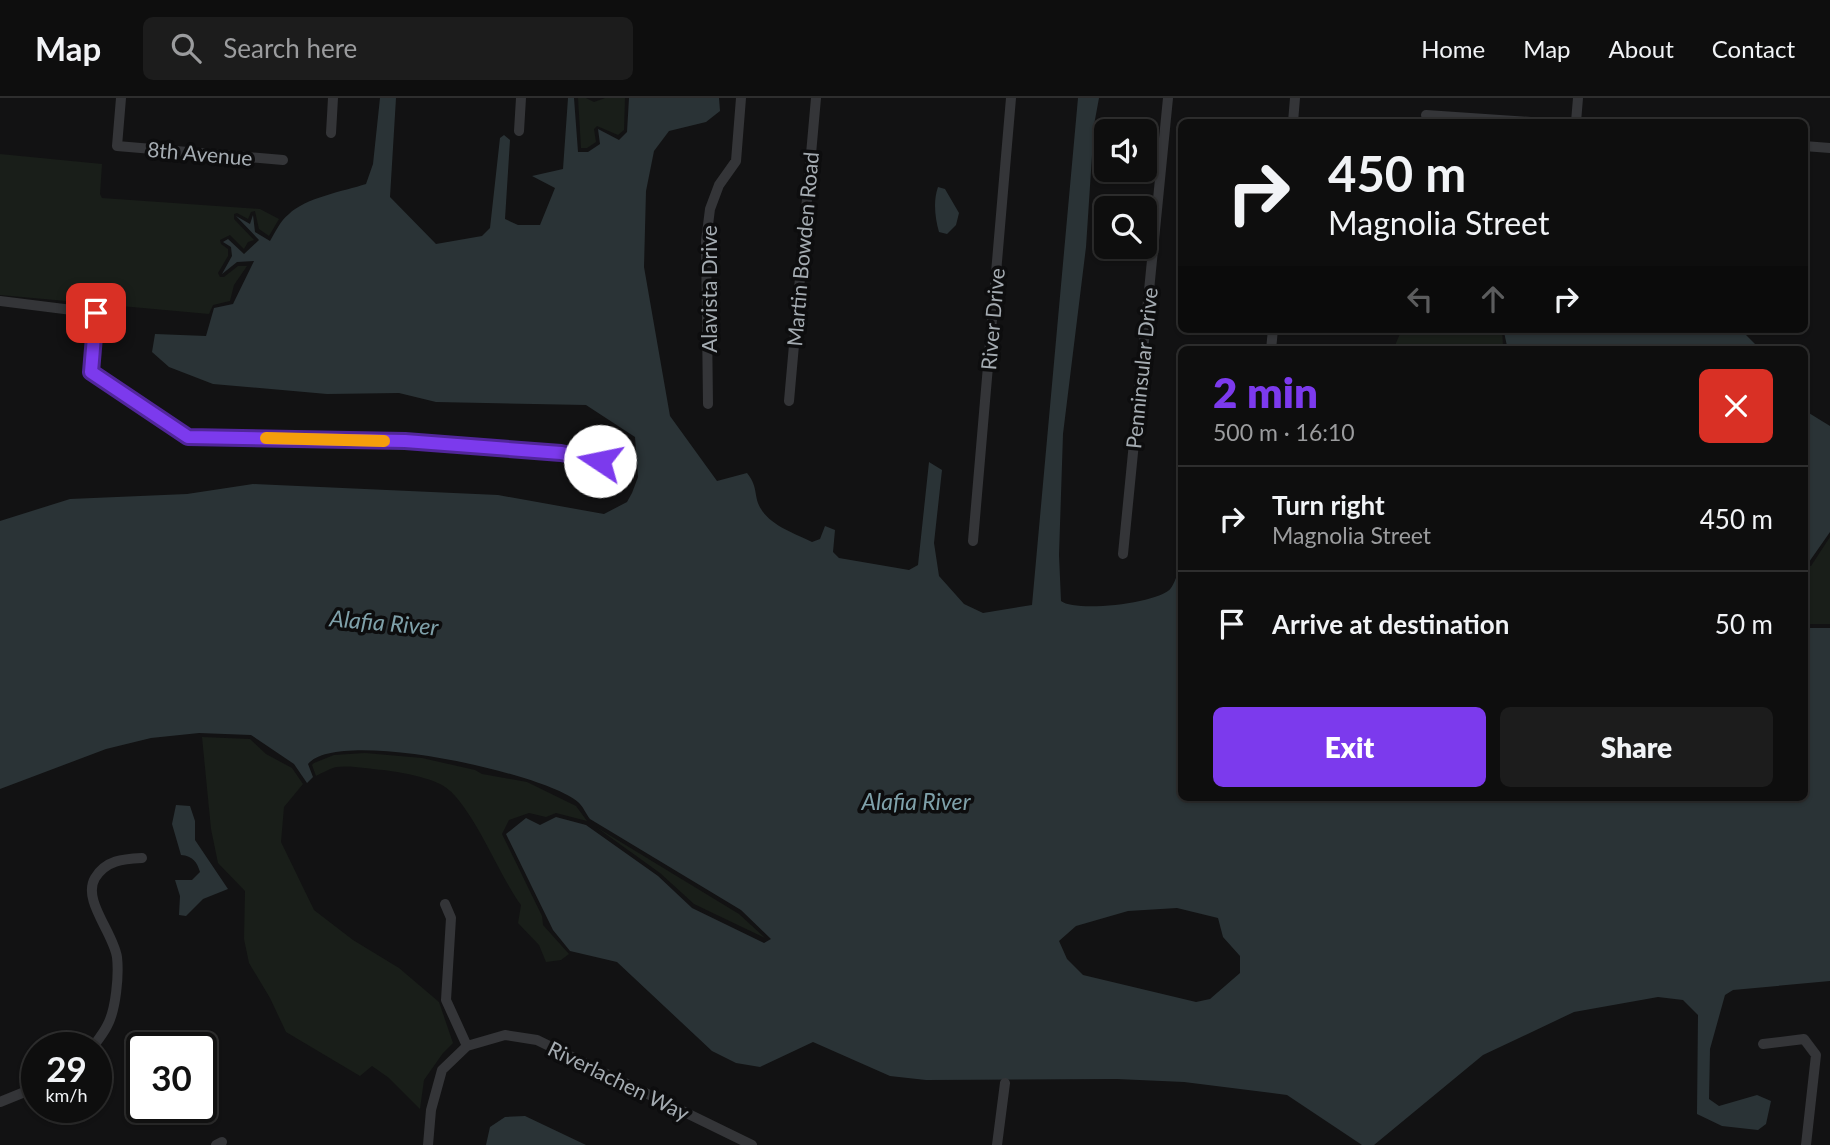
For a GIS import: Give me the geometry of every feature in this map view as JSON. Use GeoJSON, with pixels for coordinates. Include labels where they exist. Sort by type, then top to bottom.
{"type":"FeatureCollection","features":[{"type":"Feature","properties":{"kind":"street","name":"8th Avenue"},"geometry":{"type":"LineString","coordinates":[[121,98],[117,146],[283,160]]}},
{"type":"Feature","properties":{"kind":"street"},"geometry":{"type":"LineString","coordinates":[[331,133],[333,98]]}},
{"type":"Feature","properties":{"kind":"street"},"geometry":{"type":"LineString","coordinates":[[519,131],[521,98]]}},
{"type":"Feature","properties":{"kind":"street","name":"Alavista Drive"},"geometry":{"type":"LineString","coordinates":[[708,404],[707,230],[710,209],[719,184],[736,161],[741,98]]}},
{"type":"Feature","properties":{"kind":"street","name":"Martin Bowden Road"},"geometry":{"type":"LineString","coordinates":[[789,401],[816,98]]}},
{"type":"Feature","properties":{"kind":"street","name":"River Drive"},"geometry":{"type":"LineString","coordinates":[[973,541],[1011,98]]}},
{"type":"Feature","properties":{"kind":"street","name":"Penninsular Drive"},"geometry":{"type":"LineString","coordinates":[[1123,554],[1168,98]]}},
{"type":"Feature","properties":{"kind":"street"},"geometry":{"type":"LineString","coordinates":[[1293,119],[1296,98]]}},
{"type":"Feature","properties":{"kind":"street"},"geometry":{"type":"LineString","coordinates":[[1576,119],[1578,98]]}},
{"type":"Feature","properties":{"kind":"street"},"geometry":{"type":"LineString","coordinates":[[1426,115],[1486,119]]}},
{"type":"Feature","properties":{"kind":"street"},"geometry":{"type":"LineString","coordinates":[[1808,146],[1830,148]]}},
{"type":"Feature","properties":{"kind":"street"},"geometry":{"type":"LineString","coordinates":[[0,301],[96,313],[91,372],[188,437],[405,441],[561,453],[600,461]]}},
{"type":"Feature","properties":{"kind":"street"},"geometry":{"type":"LineString","coordinates":[[103,1032],[109,1024],[118,982],[117,958],[113,939],[92,900],[91,885],[102,867],[120,859],[142,858]]}},
{"type":"Feature","properties":{"kind":"street"},"geometry":{"type":"LineString","coordinates":[[445,904],[451,918],[446,1000],[467,1046]]}},
{"type":"Feature","properties":{"kind":"street","name":"Riverlachen Way"},"geometry":{"type":"LineString","coordinates":[[428,1145],[431,1110],[442,1070],[467,1046],[505,1035],[537,1040],[752,1145]]}},
{"type":"Feature","properties":{"kind":"street"},"geometry":{"type":"LineString","coordinates":[[1763,1044],[1804,1039],[1815,1055],[1806,1145]]}},
{"type":"Feature","properties":{"kind":"street"},"geometry":{"type":"LineString","coordinates":[[997,1145],[1005,1083]]}},
{"type":"Feature","properties":{"kind":"street"},"geometry":{"type":"LineString","coordinates":[[0,1102],[21,1093]]}},
{"type":"Feature","properties":{"kind":"shaded area"},"geometry":{"type":"Polygon","coordinates":[[[578,98],[594,102],[605,98],[625,98],[624,130],[618,135],[597,126],[594,129],[596,142],[587,148],[581,148],[578,98]]]}},
{"type":"Feature","properties":{"kind":"shaded area"},"geometry":{"type":"Polygon","coordinates":[[[0,154],[102,164],[102,198],[260,209],[279,219],[269,236],[259,229],[255,211],[251,212],[248,219],[234,214],[234,219],[254,240],[248,242],[244,249],[230,235],[220,240],[228,249],[228,256],[218,273],[220,277],[238,266],[247,266],[234,285],[230,301],[213,305],[209,314],[0,295],[0,154]]]}},
{"type":"Feature","properties":{"kind":"shaded area"},"geometry":{"type":"Polygon","coordinates":[[[1400,333],[1502,333],[1502,346],[1395,346],[1400,333]]]}},
{"type":"Feature","properties":{"kind":"shaded area"},"geometry":{"type":"Polygon","coordinates":[[[1830,537],[1830,624],[1808,624],[1808,566],[1811,566],[1830,537]]]}},
{"type":"Feature","properties":{"kind":"shaded area"},"geometry":{"type":"Polygon","coordinates":[[[202,737],[250,739],[266,754],[292,768],[303,784],[284,807],[281,842],[314,910],[353,940],[399,968],[439,1002],[453,1043],[424,1080],[420,1109],[389,1078],[372,1066],[360,1076],[286,1032],[249,963],[244,939],[245,891],[218,863],[211,829],[202,737]]]}},
{"type":"Feature","properties":{"kind":"shaded area"},"geometry":{"type":"Polygon","coordinates":[[[365,753],[422,758],[482,774],[527,782],[576,806],[587,821],[556,813],[546,817],[529,813],[509,820],[502,834],[542,916],[543,925],[569,954],[561,960],[546,962],[539,945],[518,923],[521,905],[474,822],[453,794],[442,785],[405,774],[354,767],[336,767],[316,776],[312,765],[334,755],[365,753]]]}},
{"type":"Feature","properties":{"kind":"shaded area"},"geometry":{"type":"Polygon","coordinates":[[[596,827],[739,914],[765,938],[694,904],[660,873],[596,827]]]}},
{"type":"Feature","properties":{"kind":"water","name":"Alafia River"},"geometry":{"type":"Polygon","coordinates":[[[380,98],[396,98],[390,197],[436,244],[482,236],[490,228],[500,138],[504,135],[510,140],[505,219],[518,225],[540,225],[555,188],[532,176],[563,169],[568,98],[574,98],[578,152],[588,152],[600,144],[598,129],[619,140],[627,132],[629,98],[719,98],[720,111],[706,122],[669,131],[654,151],[646,191],[644,267],[670,416],[717,481],[747,473],[765,515],[784,529],[812,542],[820,539],[825,526],[835,530],[833,552],[839,558],[909,570],[918,565],[929,462],[942,470],[934,543],[939,576],[964,604],[983,613],[1032,605],[1078,98],[1099,98],[1094,119],[1086,247],[1063,434],[1059,555],[1061,601],[1070,605],[1100,606],[1152,598],[1171,588],[1178,567],[1178,801],[1808,801],[1808,628],[1830,628],[1830,981],[1733,990],[1725,995],[1710,1049],[1709,1099],[1719,1106],[1757,1095],[1771,1101],[1766,1124],[1758,1130],[1722,1126],[1697,1114],[1698,1015],[1683,1000],[1658,997],[1574,1012],[1483,1055],[1374,1145],[1362,1145],[1287,1095],[1184,1082],[1117,1079],[926,1080],[890,1076],[813,1042],[760,1067],[736,1063],[712,1051],[617,962],[570,951],[553,930],[506,834],[526,818],[540,825],[556,817],[586,825],[658,876],[692,908],[764,943],[771,939],[741,910],[590,819],[578,802],[526,779],[442,758],[358,750],[327,754],[308,764],[313,777],[307,783],[294,764],[251,735],[199,733],[151,738],[106,749],[0,789],[0,521],[70,499],[187,494],[253,484],[498,495],[604,514],[627,502],[632,493],[638,477],[635,437],[586,405],[436,402],[399,393],[327,394],[213,384],[169,367],[152,352],[155,334],[206,336],[214,308],[233,304],[254,261],[237,262],[222,274],[232,256],[231,247],[223,242],[228,239],[244,254],[259,240],[236,216],[250,224],[253,215],[255,232],[270,241],[283,220],[296,208],[315,199],[366,184],[373,164],[380,98]],[[1177,908],[1128,911],[1076,926],[1059,941],[1067,959],[1083,975],[1196,1002],[1210,999],[1240,973],[1240,956],[1223,937],[1218,918],[1177,908]]]}},
{"type":"Feature","properties":{"kind":"water"},"geometry":{"type":"Polygon","coordinates":[[[938,187],[945,189],[959,213],[956,225],[947,234],[939,232],[936,221],[938,187]]]}},
{"type":"Feature","properties":{"kind":"water"},"geometry":{"type":"Polygon","coordinates":[[[1504,333],[1744,333],[1757,346],[1507,346],[1504,333]]]}},
{"type":"Feature","properties":{"kind":"water"},"geometry":{"type":"Polygon","coordinates":[[[1808,412],[1830,426],[1830,532],[1809,562],[1808,412]]]}},
{"type":"Feature","properties":{"kind":"water"},"geometry":{"type":"Polygon","coordinates":[[[176,805],[190,806],[195,821],[195,840],[228,889],[203,899],[186,916],[179,915],[180,896],[175,880],[192,880],[200,872],[194,860],[181,855],[172,824],[176,805]]]}},
{"type":"Feature","properties":{"kind":"water"},"geometry":{"type":"Polygon","coordinates":[[[525,1116],[586,1145],[486,1145],[490,1127],[505,1117],[525,1116]]]}},
{"type":"Feature","properties":{"kind":"slow traffic"},"geometry":{"type":"LineString","coordinates":[[266,438],[384,441]]}},
{"type":"Feature","properties":{"kind":"route"},"geometry":{"type":"LineString","coordinates":[[96,313],[91,372],[188,437],[405,441],[561,453],[600,461]]}}]}
